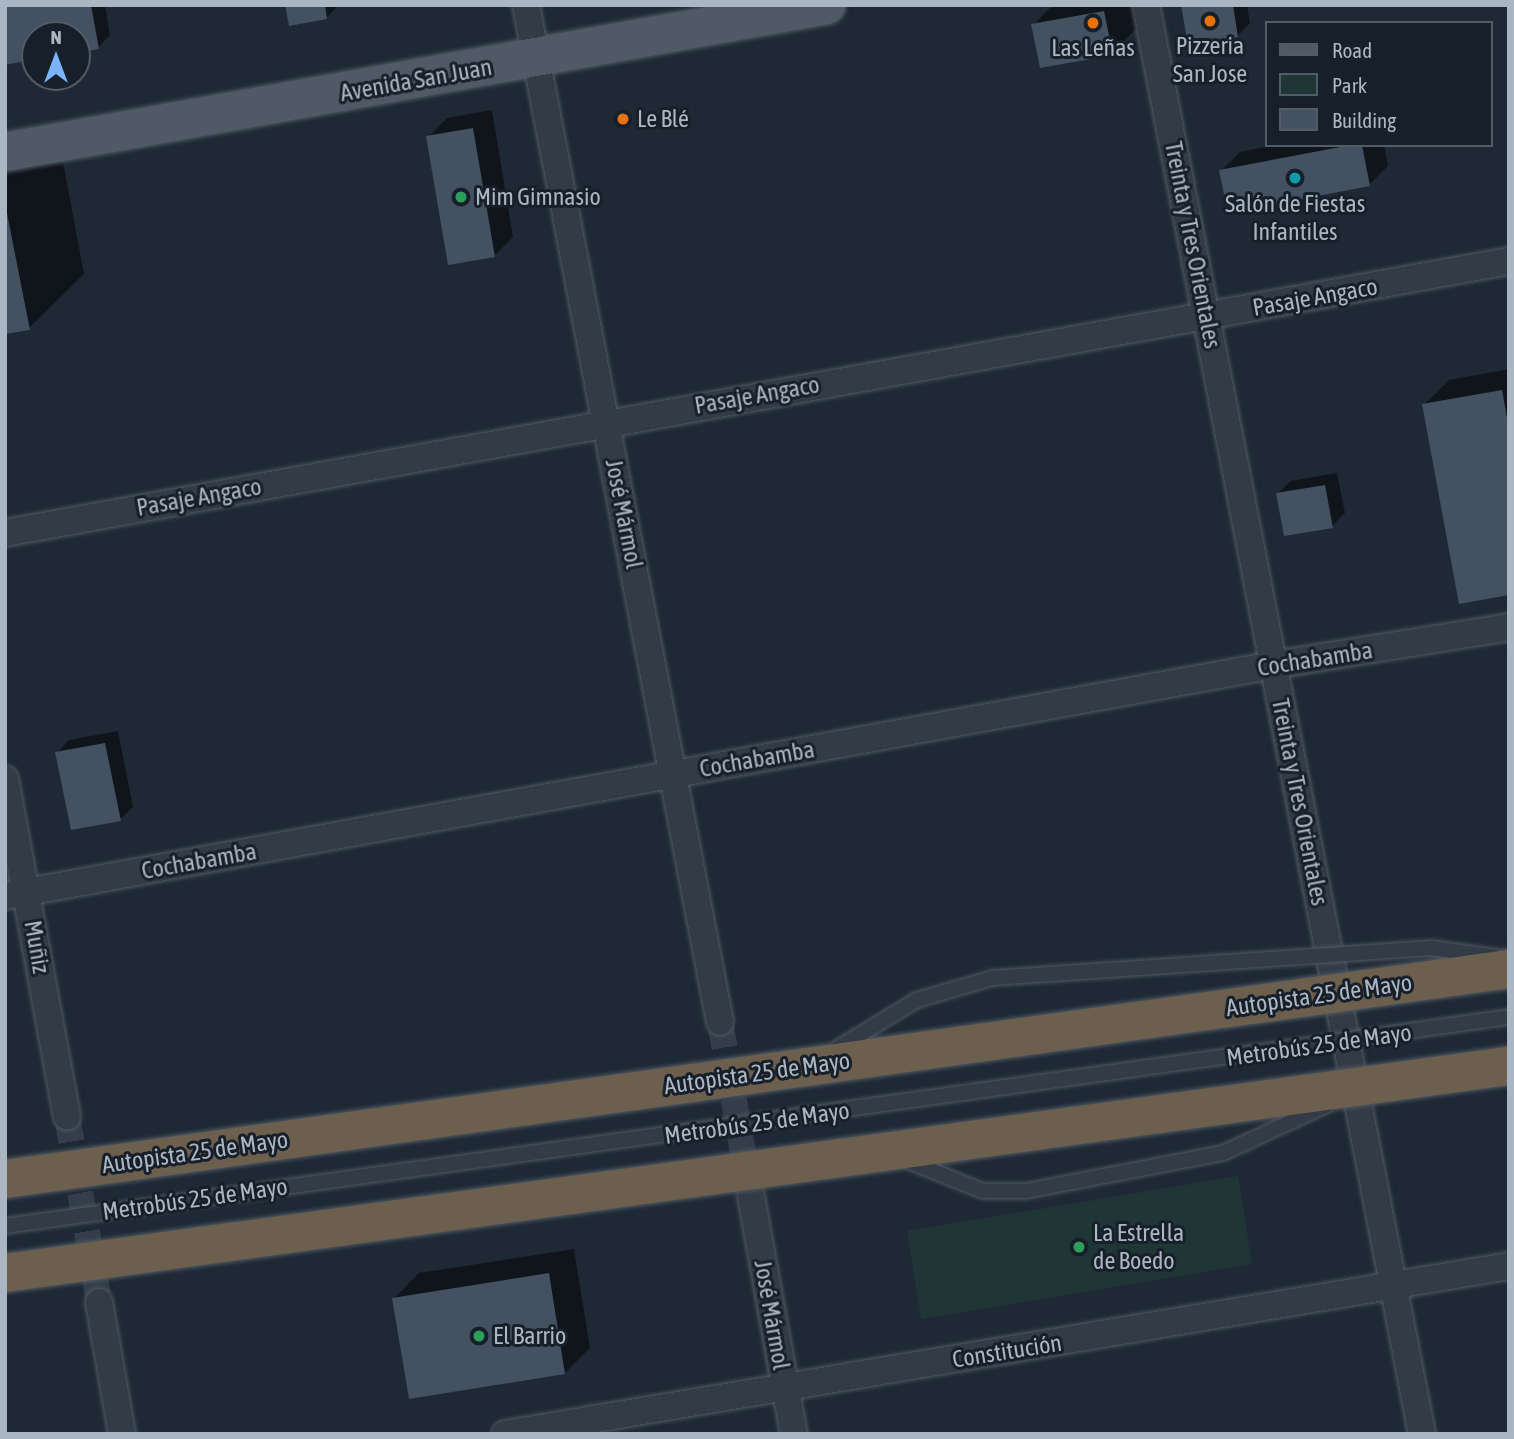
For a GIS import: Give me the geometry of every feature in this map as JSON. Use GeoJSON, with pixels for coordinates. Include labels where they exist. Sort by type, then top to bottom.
{"type":"FeatureCollection","features":[{"type":"Feature","properties":{"kind":"highway","name":"Autopista 25 de Mayo"},"geometry":{"type":"LineString","coordinates":[[5,1179],[1509,969]]}},
{"type":"Feature","properties":{"kind":"highway"},"geometry":{"type":"LineString","coordinates":[[5,1273],[1509,1066]]}},
{"type":"Feature","properties":{"kind":"main road","name":"Avenida San Juan"},"geometry":{"type":"LineString","coordinates":[[5,152],[826,5]]}},
{"type":"Feature","properties":{"kind":"street","name":"José Mármol"},"geometry":{"type":"LineString","coordinates":[[526,5],[720,1022]]}},
{"type":"Feature","properties":{"kind":"street","name":"Treinta y Tres Orientales"},"geometry":{"type":"LineString","coordinates":[[1146,5],[1422,1434]]}},
{"type":"Feature","properties":{"kind":"street","name":"Pasaje Angaco"},"geometry":{"type":"LineString","coordinates":[[5,533],[1509,261]]}},
{"type":"Feature","properties":{"kind":"street","name":"Cochabamba"},"geometry":{"type":"LineString","coordinates":[[17,894],[1273,665],[1509,627]]}},
{"type":"Feature","properties":{"kind":"street","name":"Muñiz"},"geometry":{"type":"LineString","coordinates":[[5,779],[17,894],[67,1116]]}},
{"type":"Feature","properties":{"kind":"street","name":"José Mármol"},"geometry":{"type":"LineString","coordinates":[[751,1196],[794,1434]]}},
{"type":"Feature","properties":{"kind":"street","name":"Constitución"},"geometry":{"type":"LineString","coordinates":[[505,1434],[1509,1266]]}},
{"type":"Feature","properties":{"kind":"street"},"geometry":{"type":"LineString","coordinates":[[99,1301],[122,1434]]}},
{"type":"Feature","properties":{"kind":"lane"},"geometry":{"type":"LineString","coordinates":[[810,1066],[917,1000],[992,978],[1432,948],[1509,958]]}},
{"type":"Feature","properties":{"kind":"lane","name":"Metrobús 25 de Mayo"},"geometry":{"type":"LineString","coordinates":[[5,1226],[1509,1017]]}},
{"type":"Feature","properties":{"kind":"lane"},"geometry":{"type":"LineString","coordinates":[[886,1151],[938,1177],[983,1191],[1026,1191],[1223,1153],[1374,1084]]}},
{"type":"Feature","properties":{"kind":"green space","name":"La Estrella de Boedo"},"geometry":{"type":"Polygon","coordinates":[[[1238,1176],[1252,1264],[921,1319],[907,1231],[1238,1176]]]}},
{"type":"Feature","properties":{"kind":"building"},"geometry":{"type":"Polygon","coordinates":[[[5,5],[91,5],[99,49],[91,50],[91,21],[21,21],[21,62],[5,65],[5,5]]]}},
{"type":"Feature","properties":{"kind":"building"},"geometry":{"type":"Polygon","coordinates":[[[285,5],[325,5],[327,19],[289,26],[285,5]]]}},
{"type":"Feature","properties":{"kind":"building","name":"Pizzeria San Jose"},"geometry":{"type":"Polygon","coordinates":[[[1181,5],[1233,5],[1238,37],[1188,45],[1181,5]]]}},
{"type":"Feature","properties":{"kind":"building"},"geometry":{"type":"Polygon","coordinates":[[[1104,11],[1113,55],[1040,68],[1031,24],[1104,11]]]}},
{"type":"Feature","properties":{"kind":"building","name":"Mim Gimnasio"},"geometry":{"type":"Polygon","coordinates":[[[473,128],[495,257],[448,265],[426,136],[473,128]]]}},
{"type":"Feature","properties":{"kind":"building","name":"Salón de Fiestas Infantiles"},"geometry":{"type":"Polygon","coordinates":[[[1340,147],[1362,147],[1370,186],[1228,213],[1219,170],[1340,147]]]}},
{"type":"Feature","properties":{"kind":"building"},"geometry":{"type":"Polygon","coordinates":[[[5,203],[30,330],[5,334],[5,203]]]}},
{"type":"Feature","properties":{"kind":"building"},"geometry":{"type":"Polygon","coordinates":[[[1502,390],[1509,429],[1509,595],[1459,604],[1422,404],[1502,390]]]}},
{"type":"Feature","properties":{"kind":"building"},"geometry":{"type":"Polygon","coordinates":[[[1325,485],[1333,528],[1284,536],[1276,493],[1325,485]]]}},
{"type":"Feature","properties":{"kind":"building"},"geometry":{"type":"Polygon","coordinates":[[[105,743],[121,821],[71,830],[55,752],[105,743]]]}},
{"type":"Feature","properties":{"kind":"building","name":"El Barrio"},"geometry":{"type":"Polygon","coordinates":[[[549,1273],[565,1374],[409,1399],[392,1298],[549,1273]]]}},
{"type":"Feature","properties":{"kind":"tunnel"},"geometry":{"type":"LineString","coordinates":[[720,1022],[749,1186]]}},
{"type":"Feature","properties":{"kind":"tunnel"},"geometry":{"type":"LineString","coordinates":[[67,1116],[99,1302]]}},
{"type":"Feature","properties":{"kind":"place","name":"Pizzeria San Jose"},"geometry":{"type":"Point","coordinates":[1210,21]}},
{"type":"Feature","properties":{"kind":"place","name":"Las Leñas"},"geometry":{"type":"Point","coordinates":[1093,23]}},
{"type":"Feature","properties":{"kind":"place","name":"Le Blé"},"geometry":{"type":"Point","coordinates":[623,119]}},
{"type":"Feature","properties":{"kind":"place","name":"Salón de Fiestas Infantiles"},"geometry":{"type":"Point","coordinates":[1295,178]}},
{"type":"Feature","properties":{"kind":"place","name":"Mim Gimnasio"},"geometry":{"type":"Point","coordinates":[461,197]}},
{"type":"Feature","properties":{"kind":"place","name":"La Estrella de Boedo"},"geometry":{"type":"Point","coordinates":[1079,1247]}},
{"type":"Feature","properties":{"kind":"place","name":"El Barrio"},"geometry":{"type":"Point","coordinates":[479,1336]}}]}
